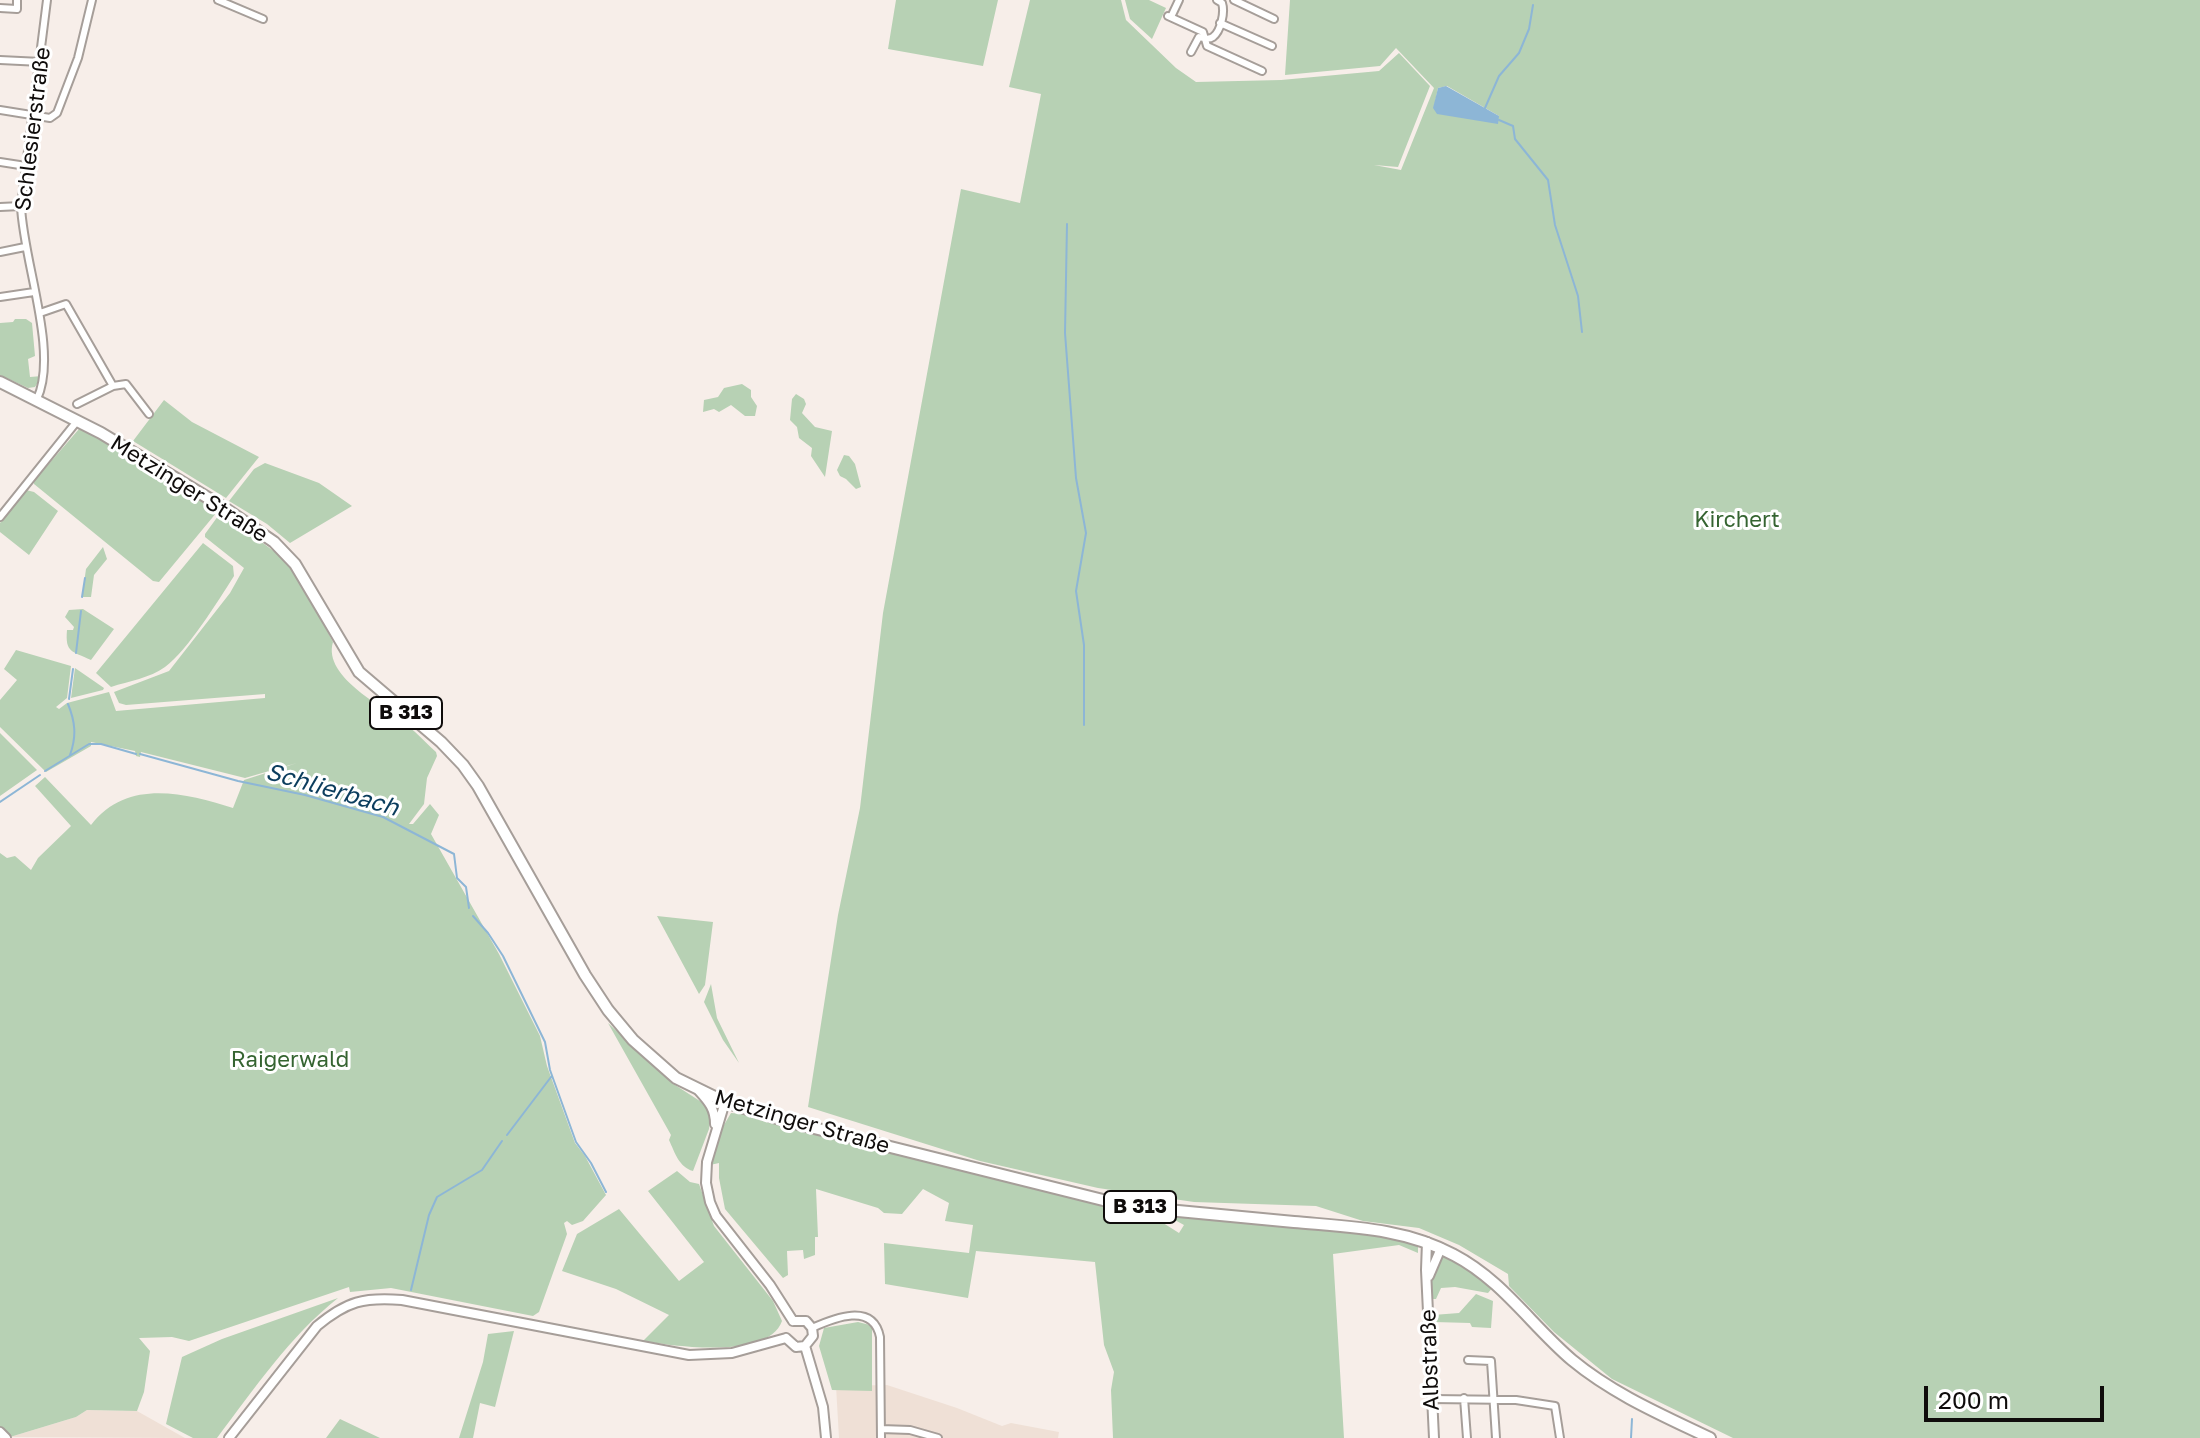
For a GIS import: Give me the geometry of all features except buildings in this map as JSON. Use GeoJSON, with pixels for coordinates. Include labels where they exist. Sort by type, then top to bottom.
{"type":"FeatureCollection","features":[{"type":"Feature","properties":{"kind":"main road","name":"Metzinger Straße"},"geometry":{"type":"LineString","coordinates":[[0,382],[78,420],[223,507],[284,551],[307,581],[359,672],[441,742],[463,765],[478,786],[585,975],[619,1025],[676,1078],[725,1102],[857,1140],[1103,1200],[1136,1207],[1396,1233],[1427,1242],[1485,1274],[1562,1351],[1587,1371],[1634,1401],[1710,1438]]}},
{"type":"Feature","properties":{"kind":"street"},"geometry":{"type":"LineString","coordinates":[[0,8],[17,9],[17,0]]}},
{"type":"Feature","properties":{"kind":"street","name":"Schlesierstraße"},"geometry":{"type":"LineString","coordinates":[[37,399],[44,378],[40,313],[25,247],[21,206],[47,0]]}},
{"type":"Feature","properties":{"kind":"street"},"geometry":{"type":"LineString","coordinates":[[0,110],[34,113],[50,118],[61,106],[78,58],[92,0]]}},
{"type":"Feature","properties":{"kind":"street"},"geometry":{"type":"LineString","coordinates":[[218,0],[251,11],[263,19]]}},
{"type":"Feature","properties":{"kind":"street"},"geometry":{"type":"LineString","coordinates":[[1179,0],[1169,17],[1203,32],[1206,45],[1262,71]]}},
{"type":"Feature","properties":{"kind":"street"},"geometry":{"type":"LineString","coordinates":[[1191,52],[1199,37],[1214,36],[1225,9],[1218,0]]}},
{"type":"Feature","properties":{"kind":"street"},"geometry":{"type":"LineString","coordinates":[[1236,1],[1274,19]]}},
{"type":"Feature","properties":{"kind":"street"},"geometry":{"type":"LineString","coordinates":[[1220,23],[1272,46]]}},
{"type":"Feature","properties":{"kind":"street"},"geometry":{"type":"LineString","coordinates":[[0,60],[41,62]]}},
{"type":"Feature","properties":{"kind":"street"},"geometry":{"type":"LineString","coordinates":[[0,162],[26,166]]}},
{"type":"Feature","properties":{"kind":"street"},"geometry":{"type":"LineString","coordinates":[[0,207],[21,206]]}},
{"type":"Feature","properties":{"kind":"street"},"geometry":{"type":"LineString","coordinates":[[0,252],[25,247]]}},
{"type":"Feature","properties":{"kind":"street"},"geometry":{"type":"LineString","coordinates":[[0,297],[34,292]]}},
{"type":"Feature","properties":{"kind":"street"},"geometry":{"type":"LineString","coordinates":[[40,313],[66,304],[113,386]]}},
{"type":"Feature","properties":{"kind":"street"},"geometry":{"type":"LineString","coordinates":[[77,404],[113,386],[126,384],[149,414]]}},
{"type":"Feature","properties":{"kind":"street"},"geometry":{"type":"LineString","coordinates":[[0,517],[78,420]]}},
{"type":"Feature","properties":{"kind":"street"},"geometry":{"type":"LineString","coordinates":[[699,1091],[710,1102],[715,1113],[715,1133]]}},
{"type":"Feature","properties":{"kind":"street"},"geometry":{"type":"LineString","coordinates":[[725,1102],[707,1162],[706,1183],[710,1202],[716,1216],[770,1285],[793,1321]]}},
{"type":"Feature","properties":{"kind":"street","name":"Albstraße"},"geometry":{"type":"LineString","coordinates":[[1427,1242],[1425,1258],[1434,1438]]}},
{"type":"Feature","properties":{"kind":"street","name":"Albstraße"},"geometry":{"type":"LineString","coordinates":[[1427,1281],[1441,1248]]}},
{"type":"Feature","properties":{"kind":"street"},"geometry":{"type":"LineString","coordinates":[[229,1438],[317,1326],[335,1312],[361,1300],[402,1300],[689,1355],[732,1353],[786,1338]]}},
{"type":"Feature","properties":{"kind":"street"},"geometry":{"type":"LineString","coordinates":[[812,1328],[838,1318],[858,1315],[870,1319],[878,1327],[881,1438]]}},
{"type":"Feature","properties":{"kind":"street"},"geometry":{"type":"LineString","coordinates":[[802,1320],[812,1328],[811,1340],[805,1346],[796,1347],[786,1338],[786,1330],[793,1321],[802,1320]]}},
{"type":"Feature","properties":{"kind":"street"},"geometry":{"type":"LineString","coordinates":[[805,1346],[818,1386],[826,1438]]}},
{"type":"Feature","properties":{"kind":"street"},"geometry":{"type":"LineString","coordinates":[[1468,1360],[1491,1361],[1491,1399],[1496,1438]]}},
{"type":"Feature","properties":{"kind":"street"},"geometry":{"type":"LineString","coordinates":[[1464,1398],[1467,1438]]}},
{"type":"Feature","properties":{"kind":"street"},"geometry":{"type":"LineString","coordinates":[[1431,1399],[1491,1399],[1555,1406],[1560,1438]]}},
{"type":"Feature","properties":{"kind":"street"},"geometry":{"type":"LineString","coordinates":[[881,1429],[910,1430],[938,1438]]}},
{"type":"Feature","properties":{"kind":"street"},"geometry":{"type":"LineString","coordinates":[[0,1432],[6,1438]]}},
{"type":"Feature","properties":{"kind":"shaded area"},"geometry":{"type":"Polygon","coordinates":[[[887,1385],[1002,1426],[1011,1423],[1059,1432],[1058,1438],[839,1438],[836,1386],[887,1385]]]}},
{"type":"Feature","properties":{"kind":"shaded area"},"geometry":{"type":"Polygon","coordinates":[[[87,1410],[137,1411],[185,1438],[10,1437],[76,1417],[87,1410]]]}},
{"type":"Feature","properties":{"kind":"green space"},"geometry":{"type":"Polygon","coordinates":[[[896,0],[998,0],[983,66],[888,49],[896,0]]]}},
{"type":"Feature","properties":{"kind":"green space","name":"Kirchert"},"geometry":{"type":"Polygon","coordinates":[[[1030,0],[1121,0],[1126,20],[1176,68],[1196,82],[1281,80],[1379,71],[1399,53],[1430,86],[1398,167],[1374,165],[1401,170],[1434,88],[1396,48],[1380,66],[1285,75],[1290,0],[2200,0],[2200,1438],[1733,1438],[1612,1379],[1554,1332],[1509,1286],[1508,1274],[1459,1245],[1419,1228],[1363,1221],[1316,1206],[1194,1202],[1098,1188],[980,1161],[808,1107],[838,915],[860,808],[883,613],[961,189],[1020,203],[1041,94],[1009,87],[1030,0]],[[1447,86],[1438,88],[1434,107],[1499,116],[1447,86]]]}},
{"type":"Feature","properties":{"kind":"green space"},"geometry":{"type":"Polygon","coordinates":[[[1125,0],[1149,0],[1166,8],[1152,39],[1130,19],[1125,0]]]}},
{"type":"Feature","properties":{"kind":"green space"},"geometry":{"type":"Polygon","coordinates":[[[26,319],[32,323],[35,356],[28,359],[30,377],[42,376],[35,387],[28,388],[0,375],[0,323],[26,319]]]}},
{"type":"Feature","properties":{"kind":"green space"},"geometry":{"type":"Polygon","coordinates":[[[742,384],[751,390],[751,397],[757,406],[755,416],[745,416],[731,405],[719,412],[714,409],[703,412],[704,400],[718,397],[724,388],[742,384]]]}},
{"type":"Feature","properties":{"kind":"green space"},"geometry":{"type":"Polygon","coordinates":[[[796,394],[804,399],[806,404],[802,413],[815,427],[832,431],[825,477],[811,456],[812,448],[799,438],[797,427],[790,420],[792,399],[796,394]]]}},
{"type":"Feature","properties":{"kind":"green space"},"geometry":{"type":"Polygon","coordinates":[[[164,400],[192,422],[259,457],[226,498],[133,441],[164,400]]]}},
{"type":"Feature","properties":{"kind":"green space"},"geometry":{"type":"Polygon","coordinates":[[[79,429],[216,508],[217,512],[159,582],[153,581],[34,484],[79,429]]]}},
{"type":"Feature","properties":{"kind":"green space"},"geometry":{"type":"Polygon","coordinates":[[[844,455],[855,464],[861,487],[856,489],[840,476],[837,470],[844,455]]]}},
{"type":"Feature","properties":{"kind":"green space"},"geometry":{"type":"Polygon","coordinates":[[[265,463],[319,483],[352,506],[290,543],[267,524],[229,501],[254,469],[265,463]]]}},
{"type":"Feature","properties":{"kind":"green space"},"geometry":{"type":"Polygon","coordinates":[[[26,490],[34,492],[58,511],[29,555],[0,532],[0,523],[26,490]]]}},
{"type":"Feature","properties":{"kind":"green space","name":"Raigerwald"},"geometry":{"type":"Polygon","coordinates":[[[221,512],[283,558],[302,584],[333,642],[332,655],[346,680],[408,726],[436,752],[427,778],[424,804],[409,824],[413,824],[430,804],[439,815],[431,834],[499,954],[540,1036],[547,1066],[575,1143],[606,1195],[583,1221],[572,1225],[567,1221],[564,1223],[567,1234],[539,1312],[533,1316],[391,1288],[350,1292],[349,1287],[189,1341],[172,1337],[139,1338],[150,1351],[144,1392],[137,1411],[87,1410],[76,1417],[10,1437],[0,1427],[0,853],[7,858],[15,856],[31,870],[38,858],[71,826],[35,786],[45,777],[91,825],[105,810],[139,795],[176,794],[233,808],[244,780],[297,763],[245,778],[141,752],[140,757],[136,756],[135,751],[91,742],[91,746],[46,772],[0,727],[0,700],[17,680],[4,669],[16,650],[71,666],[67,698],[56,707],[59,709],[67,703],[109,692],[116,711],[265,698],[265,694],[126,705],[119,703],[114,692],[169,671],[230,593],[244,568],[205,537],[221,512]]]}},
{"type":"Feature","properties":{"kind":"green space"},"geometry":{"type":"Polygon","coordinates":[[[203,543],[233,566],[234,576],[193,637],[174,659],[146,677],[111,687],[96,673],[203,543]]]}},
{"type":"Feature","properties":{"kind":"green space"},"geometry":{"type":"Polygon","coordinates":[[[103,547],[107,559],[94,575],[91,597],[82,597],[86,569],[103,547]]]}},
{"type":"Feature","properties":{"kind":"green space"},"geometry":{"type":"Polygon","coordinates":[[[83,609],[114,629],[91,660],[75,653],[67,643],[67,630],[74,627],[65,617],[69,610],[83,609]]]}},
{"type":"Feature","properties":{"kind":"green space"},"geometry":{"type":"Polygon","coordinates":[[[75,668],[104,688],[103,690],[71,698],[75,668]]]}},
{"type":"Feature","properties":{"kind":"green space"},"geometry":{"type":"Polygon","coordinates":[[[0,733],[37,770],[0,796],[0,733]]]}},
{"type":"Feature","properties":{"kind":"green space"},"geometry":{"type":"Polygon","coordinates":[[[657,916],[713,922],[705,985],[699,994],[657,916]]]}},
{"type":"Feature","properties":{"kind":"green space"},"geometry":{"type":"Polygon","coordinates":[[[711,984],[717,1018],[739,1063],[723,1040],[704,1002],[711,984]]]}},
{"type":"Feature","properties":{"kind":"green space"},"geometry":{"type":"Polygon","coordinates":[[[608,1023],[672,1083],[706,1105],[711,1114],[709,1129],[693,1171],[678,1159],[669,1140],[671,1135],[608,1023]]]}},
{"type":"Feature","properties":{"kind":"green space"},"geometry":{"type":"Polygon","coordinates":[[[731,1113],[1162,1213],[1160,1221],[1179,1233],[1184,1225],[1173,1219],[1174,1214],[1365,1233],[1408,1241],[1418,1247],[1418,1253],[1399,1245],[1333,1254],[1344,1438],[1113,1438],[1111,1390],[1114,1372],[1104,1345],[1095,1262],[976,1251],[968,1298],[885,1284],[884,1243],[969,1253],[973,1225],[945,1221],[949,1203],[923,1189],[902,1214],[884,1213],[878,1208],[816,1189],[818,1237],[815,1237],[815,1255],[804,1259],[803,1250],[787,1251],[788,1275],[783,1278],[725,1209],[719,1163],[710,1165],[721,1130],[731,1113]]]}},
{"type":"Feature","properties":{"kind":"green space"},"geometry":{"type":"Polygon","coordinates":[[[677,1171],[690,1182],[699,1184],[714,1226],[773,1301],[782,1321],[773,1333],[759,1341],[719,1348],[643,1341],[669,1315],[616,1289],[562,1271],[577,1234],[619,1209],[679,1281],[704,1262],[648,1191],[677,1171]]]}},
{"type":"Feature","properties":{"kind":"green space"},"geometry":{"type":"Polygon","coordinates":[[[1444,1255],[1460,1262],[1493,1287],[1488,1293],[1455,1287],[1441,1288],[1436,1299],[1433,1299],[1433,1271],[1444,1255]]]}},
{"type":"Feature","properties":{"kind":"green space"},"geometry":{"type":"Polygon","coordinates":[[[1476,1294],[1493,1301],[1491,1328],[1472,1327],[1470,1323],[1434,1322],[1433,1315],[1459,1313],[1476,1294]]]}},
{"type":"Feature","properties":{"kind":"green space"},"geometry":{"type":"Polygon","coordinates":[[[338,1298],[288,1346],[217,1438],[193,1438],[166,1424],[182,1357],[222,1339],[338,1298]]]}},
{"type":"Feature","properties":{"kind":"green space"},"geometry":{"type":"Polygon","coordinates":[[[858,1322],[872,1328],[872,1391],[832,1390],[819,1346],[824,1328],[858,1322]]]}},
{"type":"Feature","properties":{"kind":"green space"},"geometry":{"type":"Polygon","coordinates":[[[514,1331],[495,1407],[480,1403],[473,1438],[459,1438],[483,1362],[488,1334],[514,1331]]]}},
{"type":"Feature","properties":{"kind":"green space"},"geometry":{"type":"Polygon","coordinates":[[[340,1419],[380,1438],[326,1438],[340,1419]]]}},
{"type":"Feature","properties":{"kind":"water"},"geometry":{"type":"Polygon","coordinates":[[[1446,86],[1499,116],[1498,124],[1437,114],[1433,108],[1438,88],[1446,86]]]}},
{"type":"Feature","properties":{"kind":"waterway"},"geometry":{"type":"LineString","coordinates":[[1485,108],[1499,76],[1519,53],[1529,29],[1533,5]]}},
{"type":"Feature","properties":{"kind":"waterway"},"geometry":{"type":"LineString","coordinates":[[1499,120],[1513,126],[1515,139],[1548,180],[1555,225],[1578,296],[1582,332]]}},
{"type":"Feature","properties":{"kind":"waterway"},"geometry":{"type":"LineString","coordinates":[[1067,224],[1065,333],[1076,478],[1086,533],[1076,591],[1084,645],[1084,725]]}},
{"type":"Feature","properties":{"kind":"waterway"},"geometry":{"type":"LineString","coordinates":[[82,597],[85,578]]}},
{"type":"Feature","properties":{"kind":"waterway"},"geometry":{"type":"LineString","coordinates":[[76,653],[81,611]]}},
{"type":"Feature","properties":{"kind":"waterway"},"geometry":{"type":"LineString","coordinates":[[69,699],[73,669]]}},
{"type":"Feature","properties":{"kind":"waterway"},"geometry":{"type":"LineString","coordinates":[[68,704],[74,729],[70,755]]}},
{"type":"Feature","properties":{"kind":"waterway","name":"Schlierbach"},"geometry":{"type":"LineString","coordinates":[[45,771],[89,744],[101,744],[136,754]]}},
{"type":"Feature","properties":{"kind":"waterway","name":"Schlierbach"},"geometry":{"type":"LineString","coordinates":[[140,754],[383,817],[454,854],[457,878],[466,887],[469,908]]}},
{"type":"Feature","properties":{"kind":"waterway","name":"Schlierbach"},"geometry":{"type":"LineString","coordinates":[[0,802],[40,775]]}},
{"type":"Feature","properties":{"kind":"waterway","name":"Schlierbach"},"geometry":{"type":"LineString","coordinates":[[473,916],[503,956],[545,1042],[550,1070],[576,1142],[606,1192]]}},
{"type":"Feature","properties":{"kind":"waterway"},"geometry":{"type":"LineString","coordinates":[[507,1135],[551,1077]]}},
{"type":"Feature","properties":{"kind":"waterway"},"geometry":{"type":"LineString","coordinates":[[411,1290],[429,1215],[437,1197],[482,1170],[502,1141]]}},
{"type":"Feature","properties":{"kind":"waterway"},"geometry":{"type":"LineString","coordinates":[[1631,1438],[1632,1419]]}}]}
